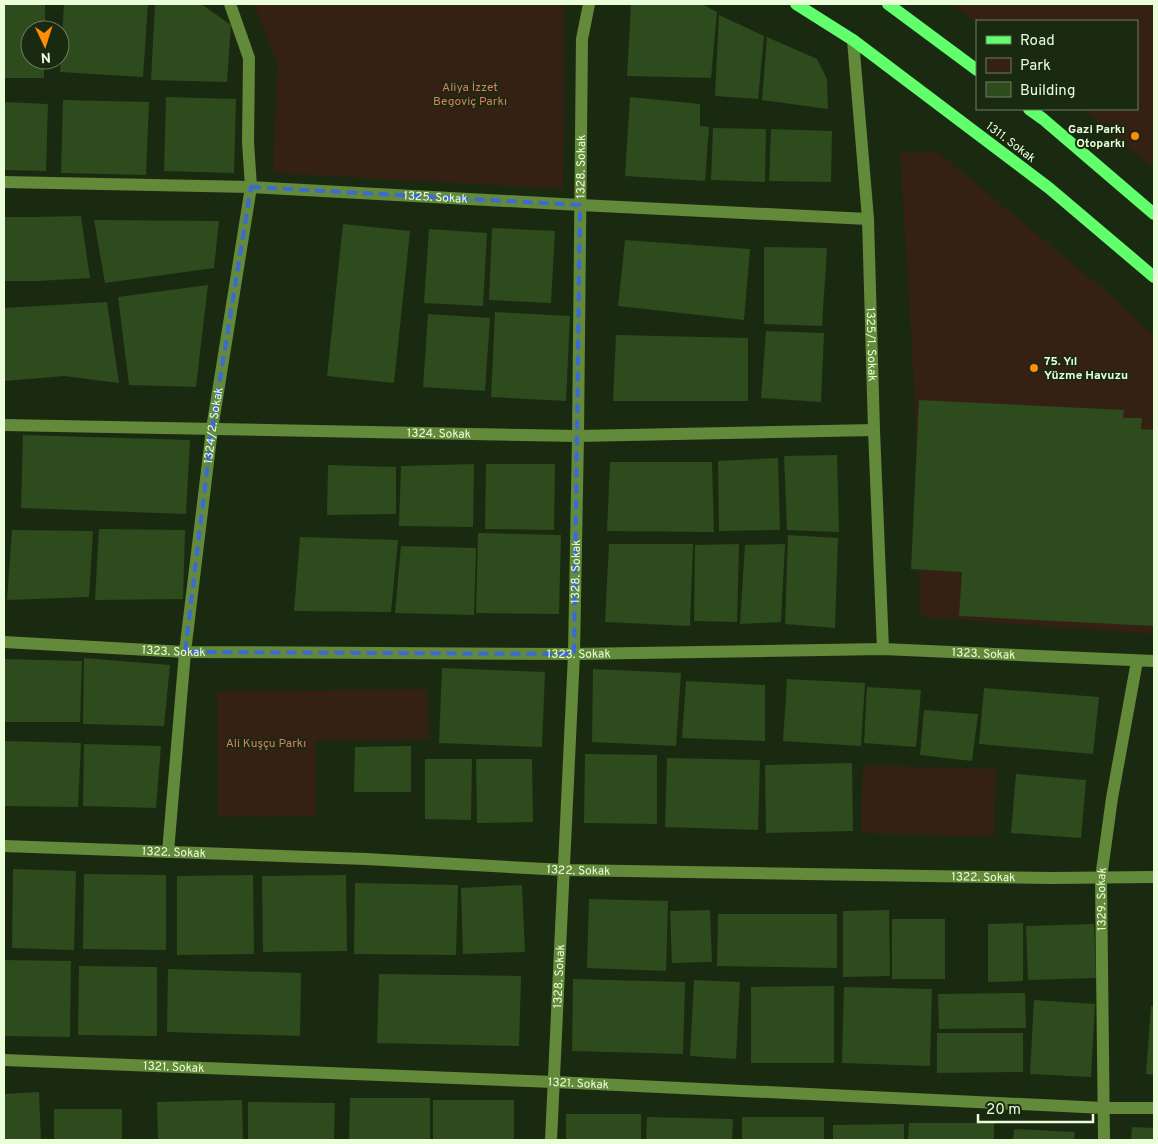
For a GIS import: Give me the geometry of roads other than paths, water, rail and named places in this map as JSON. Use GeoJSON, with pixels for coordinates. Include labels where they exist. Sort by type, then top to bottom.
{"type":"FeatureCollection","features":[{"type":"Feature","properties":{"kind":"main road","name":"1311. Sokak"},"geometry":{"type":"LineString","coordinates":[[796,4],[853,40],[1050,188],[1154,277]]}},
{"type":"Feature","properties":{"kind":"main road"},"geometry":{"type":"LineString","coordinates":[[888,4],[976,69]]}},
{"type":"Feature","properties":{"kind":"main road"},"geometry":{"type":"LineString","coordinates":[[1030,110],[1154,214]]}},
{"type":"Feature","properties":{"kind":"street","name":"1324/2. Sokak"},"geometry":{"type":"LineString","coordinates":[[168,852],[185,652],[212,429],[251,188],[248,142],[249,58],[230,4]]}},
{"type":"Feature","properties":{"kind":"street","name":"1328. Sokak"},"geometry":{"type":"LineString","coordinates":[[551,1140],[574,654],[582,39],[589,4]]}},
{"type":"Feature","properties":{"kind":"street","name":"1325/1. Sokak"},"geometry":{"type":"LineString","coordinates":[[853,40],[868,219],[883,649]]}},
{"type":"Feature","properties":{"kind":"street","name":"1325. Sokak"},"geometry":{"type":"LineString","coordinates":[[4,182],[251,188],[868,219]]}},
{"type":"Feature","properties":{"kind":"street","name":"1324. Sokak"},"geometry":{"type":"LineString","coordinates":[[4,425],[578,436],[874,430]]}},
{"type":"Feature","properties":{"kind":"street","name":"1323. Sokak"},"geometry":{"type":"LineString","coordinates":[[4,642],[185,652],[574,654],[883,649],[1154,661]]}},
{"type":"Feature","properties":{"kind":"street","name":"1329. Sokak"},"geometry":{"type":"LineString","coordinates":[[1104,1140],[1101,878],[1112,798],[1137,661]]}},
{"type":"Feature","properties":{"kind":"street","name":"1322. Sokak"},"geometry":{"type":"LineString","coordinates":[[4,846],[366,859],[564,870],[1052,878],[1154,877]]}},
{"type":"Feature","properties":{"kind":"street","name":"1321. Sokak"},"geometry":{"type":"LineString","coordinates":[[4,1060],[554,1082],[1104,1108],[1154,1108]]}},
{"type":"Feature","properties":{"kind":"place","name":"Gazi Parkı Otoparkı"},"geometry":{"type":"Point","coordinates":[1135,136]}},
{"type":"Feature","properties":{"kind":"place","name":"75. Yıl Yüzme Havuzu"},"geometry":{"type":"Point","coordinates":[1034,368]}},
{"type":"Feature","properties":{"kind":"park label","name":"Aliya İzzet Begoviç Parkı"},"geometry":{"type":"Point","coordinates":[470,94]}},
{"type":"Feature","properties":{"kind":"park label","name":"Ali Kuşçu Parkı"},"geometry":{"type":"Point","coordinates":[266,743]}}]}
